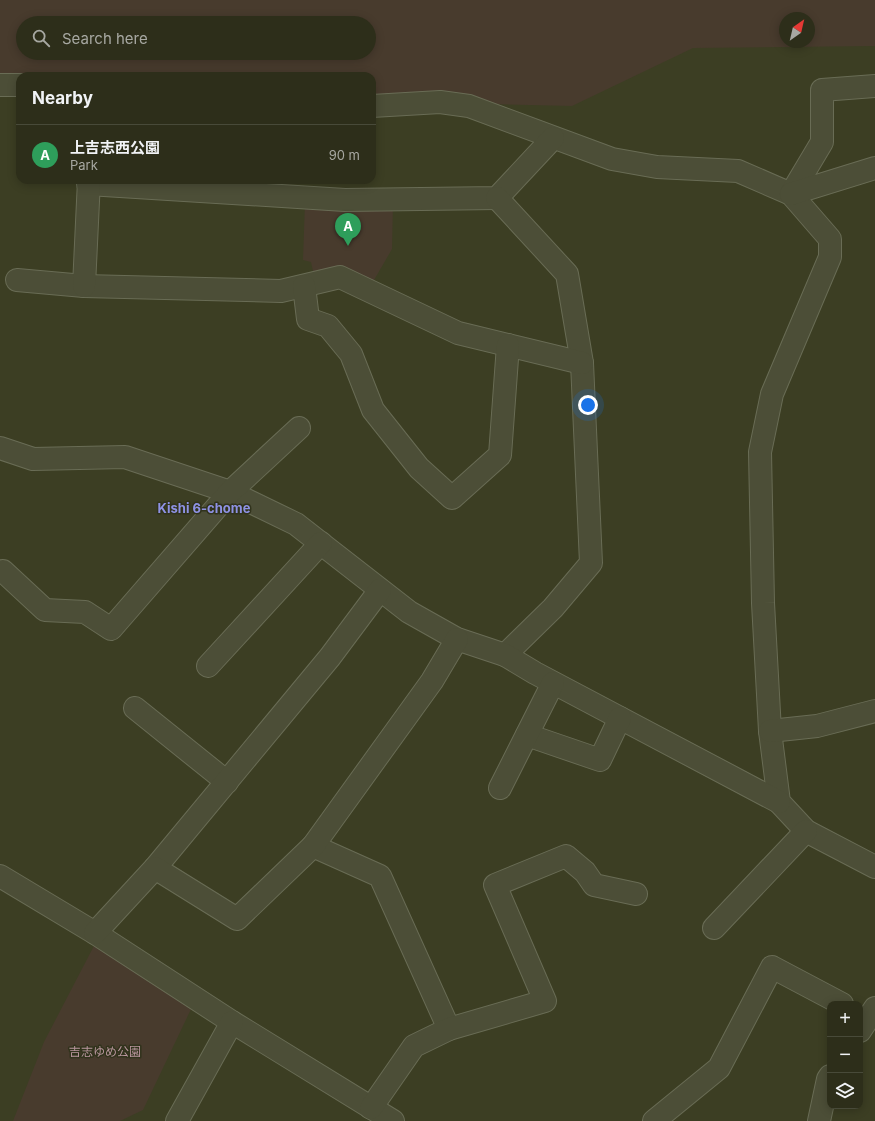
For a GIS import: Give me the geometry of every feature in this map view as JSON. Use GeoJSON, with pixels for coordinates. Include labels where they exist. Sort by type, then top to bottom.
{"type":"FeatureCollection","features":[{"type":"Feature","properties":{"kind":"street"},"geometry":{"type":"LineString","coordinates":[[0,85],[16,86]]}},
{"type":"Feature","properties":{"kind":"street"},"geometry":{"type":"LineString","coordinates":[[791,194],[822,142],[822,90],[875,86]]}},
{"type":"Feature","properties":{"kind":"street"},"geometry":{"type":"LineString","coordinates":[[376,106],[440,102],[469,106],[612,159],[657,167],[738,171],[791,194],[830,239],[830,257],[772,394],[760,452],[763,603],[770,731],[779,802]]}},
{"type":"Feature","properties":{"kind":"street"},"geometry":{"type":"LineString","coordinates":[[117,184],[345,200],[497,198],[553,138]]}},
{"type":"Feature","properties":{"kind":"street"},"geometry":{"type":"LineString","coordinates":[[791,194],[875,168]]}},
{"type":"Feature","properties":{"kind":"street"},"geometry":{"type":"LineString","coordinates":[[84,286],[88,184]]}},
{"type":"Feature","properties":{"kind":"street"},"geometry":{"type":"LineString","coordinates":[[497,198],[567,274],[582,363],[592,563],[553,608],[505,655]]}},
{"type":"Feature","properties":{"kind":"street"},"geometry":{"type":"LineString","coordinates":[[17,280],[84,286],[281,291],[340,277],[458,333],[582,363]]}},
{"type":"Feature","properties":{"kind":"street"},"geometry":{"type":"LineString","coordinates":[[304,286],[308,319],[328,326],[351,354],[373,410],[419,468],[452,498],[500,456],[508,345]]}},
{"type":"Feature","properties":{"kind":"street"},"geometry":{"type":"LineString","coordinates":[[3,571],[45,610],[85,612],[111,629],[230,492],[299,428]]}},
{"type":"Feature","properties":{"kind":"street"},"geometry":{"type":"LineString","coordinates":[[0,448],[33,459],[125,456],[230,492],[296,524],[409,612],[457,639],[505,655],[553,683],[779,802],[806,831],[875,867]]}},
{"type":"Feature","properties":{"kind":"street"},"geometry":{"type":"LineString","coordinates":[[208,666],[321,543]]}},
{"type":"Feature","properties":{"kind":"street"},"geometry":{"type":"LineString","coordinates":[[94,933],[155,868],[227,782],[330,657],[380,590]]}},
{"type":"Feature","properties":{"kind":"street"},"geometry":{"type":"LineString","coordinates":[[155,868],[237,919],[313,846],[432,681],[457,639]]}},
{"type":"Feature","properties":{"kind":"street"},"geometry":{"type":"LineString","coordinates":[[500,788],[553,683]]}},
{"type":"Feature","properties":{"kind":"street"},"geometry":{"type":"LineString","coordinates":[[135,708],[227,782]]}},
{"type":"Feature","properties":{"kind":"street"},"geometry":{"type":"LineString","coordinates":[[770,731],[817,726],[875,711]]}},
{"type":"Feature","properties":{"kind":"street"},"geometry":{"type":"LineString","coordinates":[[527,735],[600,760],[620,718]]}},
{"type":"Feature","properties":{"kind":"street"},"geometry":{"type":"LineString","coordinates":[[714,928],[806,831]]}},
{"type":"Feature","properties":{"kind":"street"},"geometry":{"type":"LineString","coordinates":[[313,846],[380,876],[449,1029]]}},
{"type":"Feature","properties":{"kind":"street"},"geometry":{"type":"LineString","coordinates":[[371,1108],[414,1046],[449,1029],[545,1001],[495,885],[566,856],[585,872],[594,885],[636,894]]}},
{"type":"Feature","properties":{"kind":"street"},"geometry":{"type":"LineString","coordinates":[[0,876],[94,933],[232,1022],[393,1121]]}},
{"type":"Feature","properties":{"kind":"street"},"geometry":{"type":"LineString","coordinates":[[654,1121],[719,1068],[772,967],[836,1001]]}},
{"type":"Feature","properties":{"kind":"street"},"geometry":{"type":"LineString","coordinates":[[177,1121],[232,1022]]}},
{"type":"Feature","properties":{"kind":"street"},"geometry":{"type":"LineString","coordinates":[[819,1121],[827,1084]]}},
{"type":"Feature","properties":{"kind":"green space"},"geometry":{"type":"Polygon","coordinates":[[[0,0],[875,0],[875,46],[815,47],[815,12],[779,12],[779,47],[693,48],[572,106],[376,101],[376,72],[16,72],[16,79],[0,91],[0,0]]]}},
{"type":"Feature","properties":{"kind":"green space"},"geometry":{"type":"Polygon","coordinates":[[[305,202],[393,204],[392,249],[370,287],[315,280],[311,262],[303,260],[305,202]]]}},
{"type":"Feature","properties":{"kind":"green space","name":"吉志ゆめ公園"},"geometry":{"type":"Polygon","coordinates":[[[96,942],[192,1007],[143,1110],[120,1121],[13,1121],[44,1042],[96,942]]]}},
{"type":"Feature","properties":{"kind":"place","name":"上吉志西公園"},"geometry":{"type":"Point","coordinates":[348,246]}},
{"type":"Feature","properties":{"kind":"district","name":"Kishi 6-chome"},"geometry":{"type":"Point","coordinates":[204,508]}}]}
